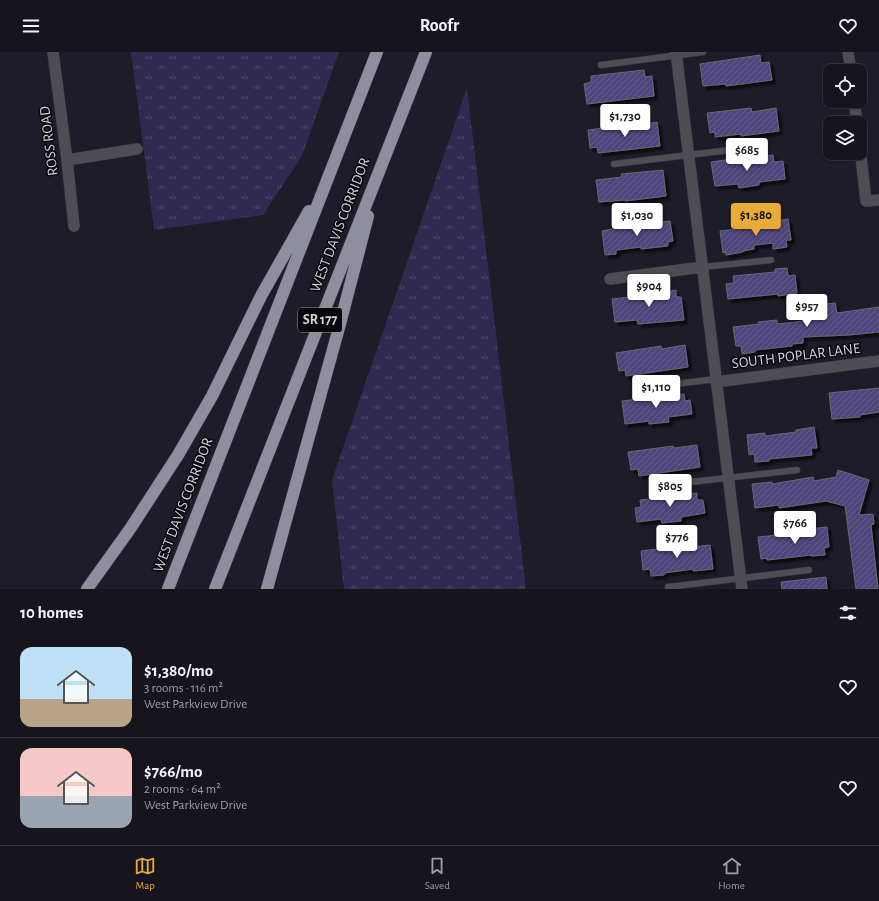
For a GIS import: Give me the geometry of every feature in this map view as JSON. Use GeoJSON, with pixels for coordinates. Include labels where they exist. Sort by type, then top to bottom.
{"type":"FeatureCollection","features":[{"type":"Feature","properties":{"kind":"highway","name":"WEST DAVIS CORRIDOR"},"geometry":{"type":"LineString","coordinates":[[168,589],[377,52]]}},
{"type":"Feature","properties":{"kind":"highway","name":"WEST DAVIS CORRIDOR"},"geometry":{"type":"LineString","coordinates":[[215,589],[426,52]]}},
{"type":"Feature","properties":{"kind":"highway"},"geometry":{"type":"LineString","coordinates":[[267,589],[340,324],[381,166]]}},
{"type":"Feature","properties":{"kind":"highway"},"geometry":{"type":"LineString","coordinates":[[86,589],[134,523],[181,449],[212,396],[261,296],[327,181]]}},
{"type":"Feature","properties":{"kind":"street","name":"ROSS ROAD"},"geometry":{"type":"LineString","coordinates":[[54,52],[74,226]]}},
{"type":"Feature","properties":{"kind":"street"},"geometry":{"type":"LineString","coordinates":[[851,52],[851,64]]}},
{"type":"Feature","properties":{"kind":"street"},"geometry":{"type":"LineString","coordinates":[[676,54],[741,583]]}},
{"type":"Feature","properties":{"kind":"street"},"geometry":{"type":"LineString","coordinates":[[67,160],[137,149]]}},
{"type":"Feature","properties":{"kind":"street"},"geometry":{"type":"LineString","coordinates":[[861,160],[866,201],[879,200]]}},
{"type":"Feature","properties":{"kind":"street"},"geometry":{"type":"LineString","coordinates":[[610,279],[703,267]]}},
{"type":"Feature","properties":{"kind":"street","name":"SOUTH POPLAR LANE"},"geometry":{"type":"LineString","coordinates":[[716,380],[879,361]]}},
{"type":"Feature","properties":{"kind":"lane"},"geometry":{"type":"LineString","coordinates":[[601,65],[676,54],[703,52]]}},
{"type":"Feature","properties":{"kind":"lane"},"geometry":{"type":"LineString","coordinates":[[614,164],[763,146]]}},
{"type":"Feature","properties":{"kind":"lane"},"geometry":{"type":"LineString","coordinates":[[703,267],[771,260]]}},
{"type":"Feature","properties":{"kind":"lane"},"geometry":{"type":"LineString","coordinates":[[643,388],[716,380]]}},
{"type":"Feature","properties":{"kind":"lane"},"geometry":{"type":"LineString","coordinates":[[656,486],[797,470]]}},
{"type":"Feature","properties":{"kind":"lane"},"geometry":{"type":"LineString","coordinates":[[668,587],[741,583],[809,570]]}},
{"type":"Feature","properties":{"kind":"green space"},"geometry":{"type":"Polygon","coordinates":[[[131,52],[339,52],[302,156],[263,215],[154,230],[131,52]]]}},
{"type":"Feature","properties":{"kind":"green space"},"geometry":{"type":"Polygon","coordinates":[[[467,88],[526,589],[344,589],[332,480],[467,88]]]}},
{"type":"Feature","properties":{"kind":"building"},"geometry":{"type":"Polygon","coordinates":[[[760,55],[761,63],[769,62],[772,80],[726,86],[726,84],[703,86],[700,64],[760,55]]]}},
{"type":"Feature","properties":{"kind":"building"},"geometry":{"type":"Polygon","coordinates":[[[644,70],[645,77],[652,76],[654,96],[587,104],[584,84],[591,82],[591,76],[644,70]]]}},
{"type":"Feature","properties":{"kind":"building"},"geometry":{"type":"Polygon","coordinates":[[[751,108],[752,112],[776,108],[779,131],[741,136],[741,134],[715,137],[715,132],[710,133],[707,113],[751,108]]]}},
{"type":"Feature","properties":{"kind":"building"},"geometry":{"type":"Polygon","coordinates":[[[657,122],[660,146],[598,153],[597,147],[590,148],[588,130],[634,124],[634,126],[657,122]]]}},
{"type":"Feature","properties":{"kind":"building"},"geometry":{"type":"Polygon","coordinates":[[[773,155],[774,162],[783,161],[785,179],[759,182],[759,185],[739,188],[738,184],[715,186],[711,162],[732,159],[732,161],[761,158],[761,156],[773,155]]]}},
{"type":"Feature","properties":{"kind":"building"},"geometry":{"type":"Polygon","coordinates":[[[663,170],[666,196],[625,201],[599,202],[596,180],[622,177],[621,174],[663,170]]]}},
{"type":"Feature","properties":{"kind":"building"},"geometry":{"type":"Polygon","coordinates":[[[788,219],[791,240],[786,240],[787,247],[773,249],[773,243],[754,245],[754,249],[743,252],[726,255],[726,252],[723,253],[720,231],[744,228],[744,226],[788,219]]]}},
{"type":"Feature","properties":{"kind":"building"},"geometry":{"type":"Polygon","coordinates":[[[670,221],[673,241],[668,242],[668,246],[616,250],[616,254],[605,255],[602,231],[670,221]]]}},
{"type":"Feature","properties":{"kind":"building"},"geometry":{"type":"Polygon","coordinates":[[[787,268],[788,276],[795,275],[797,293],[778,296],[778,294],[728,299],[726,284],[734,283],[733,276],[775,272],[775,269],[787,268]]]}},
{"type":"Feature","properties":{"kind":"building"},"geometry":{"type":"Polygon","coordinates":[[[676,290],[676,297],[681,297],[684,320],[638,324],[637,320],[615,322],[612,299],[658,294],[676,290]]]}},
{"type":"Feature","properties":{"kind":"building"},"geometry":{"type":"Polygon","coordinates":[[[835,303],[837,313],[879,307],[879,332],[803,337],[803,343],[792,344],[792,346],[755,350],[755,352],[742,354],[741,346],[736,346],[733,327],[777,320],[777,324],[814,320],[812,306],[835,303]]]}},
{"type":"Feature","properties":{"kind":"building"},"geometry":{"type":"Polygon","coordinates":[[[685,345],[688,367],[626,376],[625,370],[619,371],[616,353],[661,346],[662,349],[685,345]]]}},
{"type":"Feature","properties":{"kind":"building"},"geometry":{"type":"Polygon","coordinates":[[[879,388],[879,412],[860,415],[860,417],[832,419],[829,393],[879,388]]]}},
{"type":"Feature","properties":{"kind":"building"},"geometry":{"type":"Polygon","coordinates":[[[684,394],[685,401],[690,400],[692,414],[668,417],[669,422],[649,424],[649,421],[625,424],[622,401],[684,394]]]}},
{"type":"Feature","properties":{"kind":"building"},"geometry":{"type":"Polygon","coordinates":[[[814,427],[817,448],[811,448],[812,455],[769,459],[769,461],[755,462],[754,454],[749,455],[747,435],[765,433],[765,436],[796,432],[796,430],[814,427]]]}},
{"type":"Feature","properties":{"kind":"building"},"geometry":{"type":"Polygon","coordinates":[[[697,445],[700,467],[639,476],[638,469],[631,470],[628,452],[673,446],[674,448],[697,445]]]}},
{"type":"Feature","properties":{"kind":"building"},"geometry":{"type":"Polygon","coordinates":[[[838,470],[869,480],[859,515],[873,514],[874,524],[871,525],[878,589],[856,589],[845,506],[826,501],[779,508],[779,505],[755,508],[752,484],[772,482],[772,484],[813,477],[814,481],[836,477],[838,470]]]}},
{"type":"Feature","properties":{"kind":"building"},"geometry":{"type":"Polygon","coordinates":[[[697,493],[697,500],[703,500],[705,513],[681,517],[681,521],[662,523],[661,519],[637,522],[635,508],[641,507],[640,500],[697,493]]]}},
{"type":"Feature","properties":{"kind":"building"},"geometry":{"type":"Polygon","coordinates":[[[827,527],[829,547],[824,548],[825,555],[811,555],[767,560],[767,558],[761,559],[758,537],[808,532],[808,529],[827,527]]]}},
{"type":"Feature","properties":{"kind":"building"},"geometry":{"type":"Polygon","coordinates":[[[683,543],[683,548],[710,545],[713,569],[693,571],[693,569],[651,576],[650,569],[643,570],[641,551],[665,548],[664,545],[683,543]]]}},
{"type":"Feature","properties":{"kind":"building"},"geometry":{"type":"Polygon","coordinates":[[[826,577],[827,589],[782,589],[781,582],[826,577]]]}}]}
